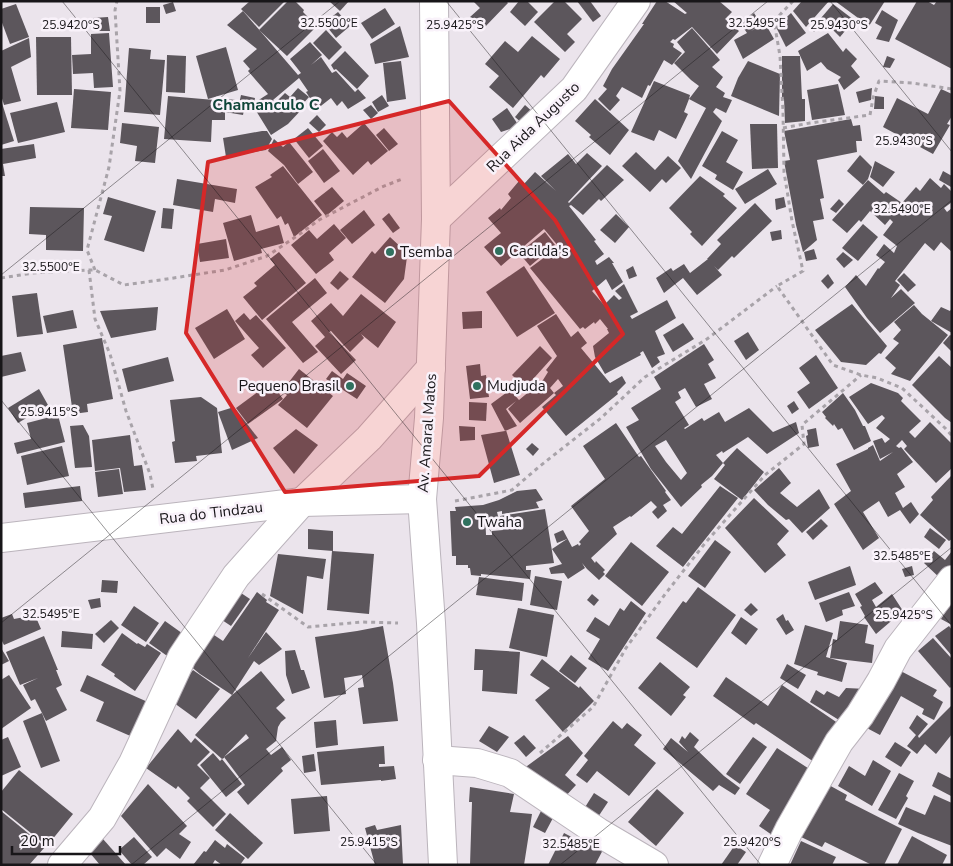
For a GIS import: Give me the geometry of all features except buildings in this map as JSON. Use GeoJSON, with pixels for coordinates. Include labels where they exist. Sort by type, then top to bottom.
{"type":"FeatureCollection","features":[{"type":"Feature","properties":{"kind":"street","name":"Av. Amaral Matos"},"geometry":{"type":"LineString","coordinates":[[434,1],[436,219],[429,418],[422,504],[431,623],[443,865]]}},
{"type":"Feature","properties":{"kind":"street","name":"Rua Aida Augusto"},"geometry":{"type":"LineString","coordinates":[[436,219],[574,89],[636,1]]}},
{"type":"Feature","properties":{"kind":"street"},"geometry":{"type":"LineString","coordinates":[[62,865],[102,818],[132,763],[182,657],[236,576],[302,502],[369,438],[431,368]]}},
{"type":"Feature","properties":{"kind":"street","name":"Rua do Tindzau"},"geometry":{"type":"LineString","coordinates":[[1,538],[302,502],[422,504]]}},
{"type":"Feature","properties":{"kind":"street"},"geometry":{"type":"LineString","coordinates":[[772,865],[789,830],[835,750],[860,715],[898,649],[952,580]]}},
{"type":"Feature","properties":{"kind":"street"},"geometry":{"type":"LineString","coordinates":[[437,760],[477,762],[510,773],[598,832],[654,865]]}},
{"type":"Feature","properties":{"kind":"path"},"geometry":{"type":"LineString","coordinates":[[95,270],[87,250],[109,167],[120,91],[115,10],[117,1]]}},
{"type":"Feature","properties":{"kind":"path"},"geometry":{"type":"LineString","coordinates":[[422,504],[512,490],[600,418],[646,376],[707,339],[777,286],[803,271],[784,172],[780,56],[774,21],[794,1]]}},
{"type":"Feature","properties":{"kind":"path"},"geometry":{"type":"LineString","coordinates":[[783,128],[870,115],[879,81],[912,83],[952,89]]}},
{"type":"Feature","properties":{"kind":"path"},"geometry":{"type":"LineString","coordinates":[[1,278],[32,273],[95,270],[124,285],[225,270],[266,256],[320,220],[382,187],[437,167]]}},
{"type":"Feature","properties":{"kind":"path"},"geometry":{"type":"LineString","coordinates":[[89,270],[95,319],[110,354],[126,411],[150,474],[160,519]]}},
{"type":"Feature","properties":{"kind":"path"},"geometry":{"type":"LineString","coordinates":[[777,286],[833,366],[877,378],[902,388],[952,436]]}},
{"type":"Feature","properties":{"kind":"path"},"geometry":{"type":"LineString","coordinates":[[510,773],[540,753],[593,707],[626,648],[706,542],[765,475],[804,444],[802,425],[861,375]]}},
{"type":"Feature","properties":{"kind":"path"},"geometry":{"type":"LineString","coordinates":[[236,576],[308,627],[362,622],[431,623]]}},
{"type":"Feature","properties":{"kind":"highlighted area"},"geometry":{"type":"Polygon","coordinates":[[[449,101],[555,220],[623,334],[479,476],[285,492],[186,333],[208,162],[449,101]]]}},
{"type":"Feature","properties":{"kind":"place","name":"Cacilda's"},"geometry":{"type":"Point","coordinates":[499,251]}},
{"type":"Feature","properties":{"kind":"place","name":"Tsemba"},"geometry":{"type":"Point","coordinates":[390,252]}},
{"type":"Feature","properties":{"kind":"place","name":"Pequeno Brasil"},"geometry":{"type":"Point","coordinates":[350,386]}},
{"type":"Feature","properties":{"kind":"place","name":"Mudjuda"},"geometry":{"type":"Point","coordinates":[477,386]}},
{"type":"Feature","properties":{"kind":"place","name":"Twaha"},"geometry":{"type":"Point","coordinates":[467,522]}},
{"type":"Feature","properties":{"kind":"district","name":"Chamanculo C"},"geometry":{"type":"Point","coordinates":[266,104]}}]}
